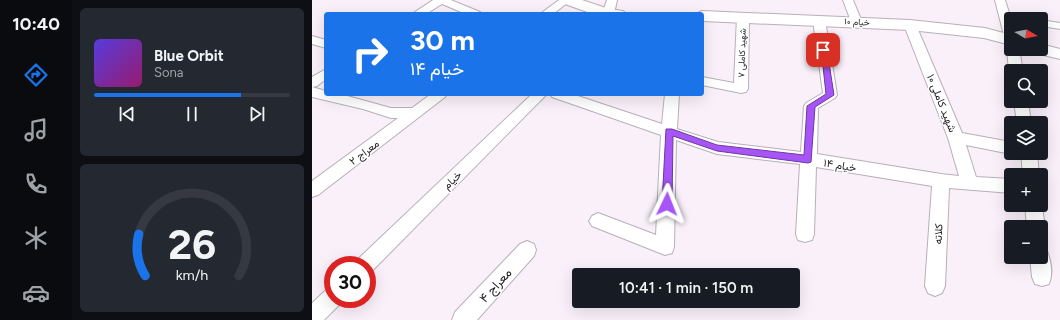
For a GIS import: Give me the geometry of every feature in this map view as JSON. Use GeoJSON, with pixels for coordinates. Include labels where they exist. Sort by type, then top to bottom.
{"type":"FeatureCollection","features":[{"type":"Feature","properties":{"kind":"street"},"geometry":{"type":"LineString","coordinates":[[421,12],[442,0],[471,12]]}},
{"type":"Feature","properties":{"kind":"street"},"geometry":{"type":"LineString","coordinates":[[549,12],[567,0],[602,12]]}},
{"type":"Feature","properties":{"kind":"street"},"geometry":{"type":"LineString","coordinates":[[609,12],[612,0]]}},
{"type":"Feature","properties":{"kind":"street"},"geometry":{"type":"LineString","coordinates":[[848,0],[856,22]]}},
{"type":"Feature","properties":{"kind":"street"},"geometry":{"type":"LineString","coordinates":[[1000,0],[1004,13]]}},
{"type":"Feature","properties":{"kind":"street","name":"خیام ۱۰"},"geometry":{"type":"LineString","coordinates":[[704,16],[910,25],[985,33],[1004,38]]}},
{"type":"Feature","properties":{"kind":"street","name":"شهید کاملی ۷"},"geometry":{"type":"LineString","coordinates":[[704,81],[741,89],[743,17]]}},
{"type":"Feature","properties":{"kind":"street"},"geometry":{"type":"LineString","coordinates":[[805,234],[811,106],[830,95],[819,20]]}},
{"type":"Feature","properties":{"kind":"street"},"geometry":{"type":"LineString","coordinates":[[1048,24],[1060,26]]}},
{"type":"Feature","properties":{"kind":"street","name":"شهید کاملی ۱۰"},"geometry":{"type":"LineString","coordinates":[[910,25],[956,138],[970,184]]}},
{"type":"Feature","properties":{"kind":"street"},"geometry":{"type":"LineString","coordinates":[[312,40],[324,43]]}},
{"type":"Feature","properties":{"kind":"street"},"geometry":{"type":"LineString","coordinates":[[1048,51],[1060,54]]}},
{"type":"Feature","properties":{"kind":"street"},"geometry":{"type":"LineString","coordinates":[[312,83],[324,74]]}},
{"type":"Feature","properties":{"kind":"street"},"geometry":{"type":"LineString","coordinates":[[312,92],[324,95]]}},
{"type":"Feature","properties":{"kind":"street"},"geometry":{"type":"LineString","coordinates":[[329,96],[391,113],[415,113]]}},
{"type":"Feature","properties":{"kind":"street","name":"معراج ۲"},"geometry":{"type":"LineString","coordinates":[[312,190],[437,96]]}},
{"type":"Feature","properties":{"kind":"street","name":"خیام"},"geometry":{"type":"LineString","coordinates":[[374,256],[538,96]]}},
{"type":"Feature","properties":{"kind":"street","name":"خیام ۱۴"},"geometry":{"type":"LineString","coordinates":[[563,96],[717,148],[808,160],[941,181],[1004,186]]}},
{"type":"Feature","properties":{"kind":"street"},"geometry":{"type":"LineString","coordinates":[[598,221],[665,247],[669,131],[672,96]]}},
{"type":"Feature","properties":{"kind":"street"},"geometry":{"type":"LineString","coordinates":[[956,138],[1004,147]]}},
{"type":"Feature","properties":{"kind":"street","name":"کلاته"},"geometry":{"type":"LineString","coordinates":[[935,286],[941,181]]}},
{"type":"Feature","properties":{"kind":"street","name":"معراج ۴"},"geometry":{"type":"LineString","coordinates":[[463,320],[527,250]]}},
{"type":"Feature","properties":{"kind":"street"},"geometry":{"type":"LineString","coordinates":[[1041,264],[1042,277]]}},
{"type":"Feature","properties":{"kind":"street"},"geometry":{"type":"LineString","coordinates":[[312,317],[324,306]]}},
{"type":"Feature","properties":{"kind":"route"},"geometry":{"type":"LineString","coordinates":[[667,204],[669,131],[717,148],[808,160],[811,106],[830,95],[823,50]]}}]}
